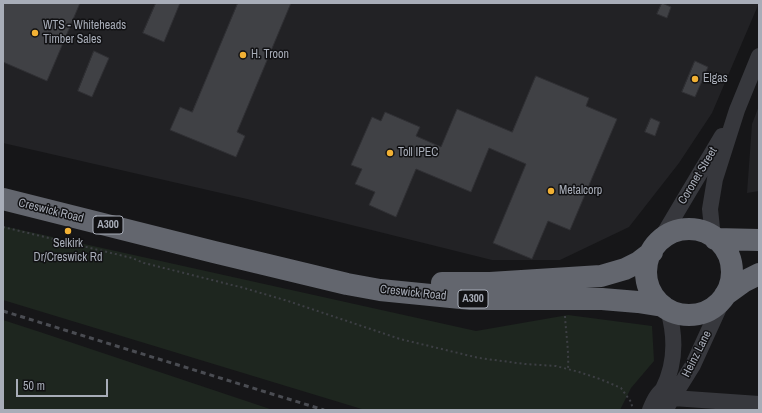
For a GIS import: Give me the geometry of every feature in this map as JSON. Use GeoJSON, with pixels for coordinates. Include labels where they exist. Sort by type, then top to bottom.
{"type":"FeatureCollection","features":[{"type":"Feature","properties":{"kind":"highway","name":"Creswick Road"},"geometry":{"type":"LineString","coordinates":[[3,199],[354,286],[387,291],[472,299],[565,298],[629,301],[666,308]]}},
{"type":"Feature","properties":{"kind":"highway","name":"A300"},"geometry":{"type":"LineString","coordinates":[[655,247],[672,233],[688,230],[699,231],[714,238],[759,240]]}},
{"type":"Feature","properties":{"kind":"highway"},"geometry":{"type":"LineString","coordinates":[[714,238],[722,245],[727,253],[731,267],[730,282],[724,296]]}},
{"type":"Feature","properties":{"kind":"highway"},"geometry":{"type":"LineString","coordinates":[[655,247],[647,266],[647,282],[653,295],[666,308]]}},
{"type":"Feature","properties":{"kind":"highway","name":"Creswick Road"},"geometry":{"type":"LineString","coordinates":[[285,269],[391,280],[455,283],[564,280],[591,278],[619,272],[639,262],[655,247]]}},
{"type":"Feature","properties":{"kind":"highway","name":"A300"},"geometry":{"type":"LineString","coordinates":[[666,308],[683,315],[699,314],[713,308],[724,296],[743,282],[759,274]]}},
{"type":"Feature","properties":{"kind":"street","name":"Coronet Street"},"geometry":{"type":"LineString","coordinates":[[714,238],[710,209],[712,193],[737,110],[759,56]]}},
{"type":"Feature","properties":{"kind":"street","name":"Coronet Street"},"geometry":{"type":"LineString","coordinates":[[655,247],[737,110]]}},
{"type":"Feature","properties":{"kind":"street","name":"Heinz Lane"},"geometry":{"type":"LineString","coordinates":[[667,400],[703,344],[724,296]]}},
{"type":"Feature","properties":{"kind":"street","name":"Heinz Lane"},"geometry":{"type":"LineString","coordinates":[[666,308],[674,338],[674,356],[670,373],[667,400]]}},
{"type":"Feature","properties":{"kind":"street","name":"Heinz Lane"},"geometry":{"type":"LineString","coordinates":[[650,410],[656,396],[667,400]]}},
{"type":"Feature","properties":{"kind":"street"},"geometry":{"type":"LineString","coordinates":[[667,400],[759,404]]}},
{"type":"Feature","properties":{"kind":"path"},"geometry":{"type":"LineString","coordinates":[[3,227],[132,258],[144,263],[244,288],[288,301],[400,339],[479,358],[568,368],[618,387],[624,392],[631,402],[633,410]]}},
{"type":"Feature","properties":{"kind":"path"},"geometry":{"type":"LineString","coordinates":[[565,298],[565,330],[568,349],[568,368]]}},
{"type":"Feature","properties":{"kind":"shaded area"},"geometry":{"type":"Polygon","coordinates":[[[3,3],[759,3],[712,113],[679,163],[629,227],[560,260],[492,260],[247,199],[3,143],[3,3]]]}},
{"type":"Feature","properties":{"kind":"shaded area"},"geometry":{"type":"Polygon","coordinates":[[[759,106],[759,191],[747,193],[752,124],[759,106]]]}},
{"type":"Feature","properties":{"kind":"shaded area"},"geometry":{"type":"Polygon","coordinates":[[[3,226],[476,331],[568,315],[652,326],[654,361],[631,388],[620,410],[365,410],[3,300],[3,226]]]}},
{"type":"Feature","properties":{"kind":"shaded area"},"geometry":{"type":"Polygon","coordinates":[[[3,320],[40,332],[273,410],[3,410],[3,320]]]}},
{"type":"Feature","properties":{"kind":"building","name":"WTS - Whiteheads Timber Sales"},"geometry":{"type":"Polygon","coordinates":[[[3,3],[80,3],[47,81],[3,62],[3,3]]]}},
{"type":"Feature","properties":{"kind":"building"},"geometry":{"type":"Polygon","coordinates":[[[156,3],[180,3],[164,42],[143,33],[156,3]]]}},
{"type":"Feature","properties":{"kind":"building","name":"H. Troon"},"geometry":{"type":"Polygon","coordinates":[[[238,3],[291,3],[237,132],[245,136],[236,157],[170,130],[180,107],[192,112],[238,3]]]}},
{"type":"Feature","properties":{"kind":"building"},"geometry":{"type":"Polygon","coordinates":[[[662,3],[671,7],[667,18],[657,14],[662,3]]]}},
{"type":"Feature","properties":{"kind":"building"},"geometry":{"type":"Polygon","coordinates":[[[94,51],[109,58],[92,97],[78,91],[94,51]]]}},
{"type":"Feature","properties":{"kind":"building","name":"Elgas"},"geometry":{"type":"Polygon","coordinates":[[[695,61],[708,67],[695,97],[682,92],[695,61]]]}},
{"type":"Feature","properties":{"kind":"building"},"geometry":{"type":"Polygon","coordinates":[[[536,76],[589,98],[586,106],[617,119],[570,230],[548,221],[532,259],[493,243],[526,164],[489,148],[471,192],[416,169],[396,217],[369,205],[375,192],[355,184],[362,169],[351,165],[372,117],[381,121],[385,112],[420,127],[416,136],[441,147],[457,109],[512,132],[536,76]]]}},
{"type":"Feature","properties":{"kind":"building"},"geometry":{"type":"Polygon","coordinates":[[[651,118],[660,122],[655,136],[645,132],[651,118]]]}},
{"type":"Feature","properties":{"kind":"railway"},"geometry":{"type":"LineString","coordinates":[[3,311],[324,410]]}},
{"type":"Feature","properties":{"kind":"place","name":"WTS - Whiteheads Timber Sales"},"geometry":{"type":"Point","coordinates":[35,33]}},
{"type":"Feature","properties":{"kind":"place","name":"H. Troon"},"geometry":{"type":"Point","coordinates":[243,55]}},
{"type":"Feature","properties":{"kind":"place","name":"Elgas"},"geometry":{"type":"Point","coordinates":[695,79]}},
{"type":"Feature","properties":{"kind":"place","name":"Toll IPEC"},"geometry":{"type":"Point","coordinates":[390,153]}},
{"type":"Feature","properties":{"kind":"place","name":"Metalcorp"},"geometry":{"type":"Point","coordinates":[551,191]}},
{"type":"Feature","properties":{"kind":"place","name":"Selkirk Dr/Creswick Rd"},"geometry":{"type":"Point","coordinates":[68,231]}}]}
